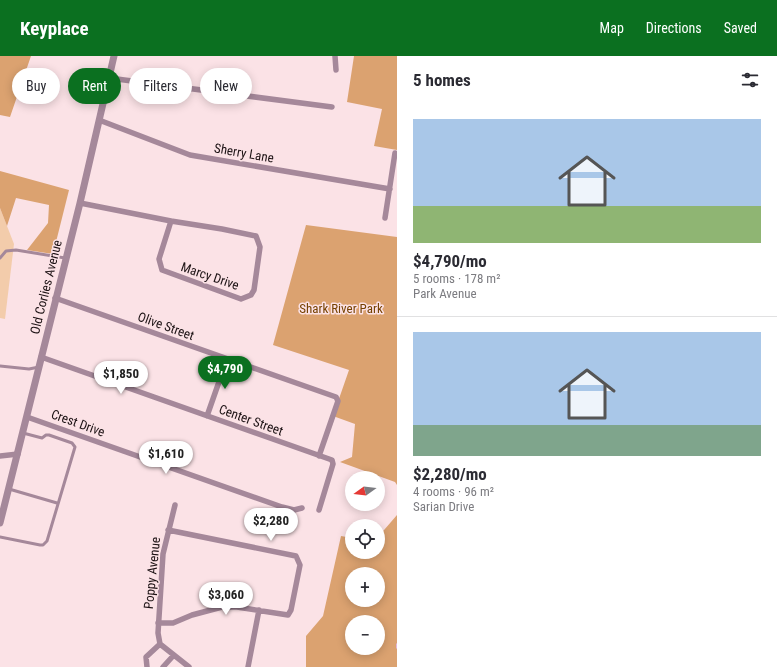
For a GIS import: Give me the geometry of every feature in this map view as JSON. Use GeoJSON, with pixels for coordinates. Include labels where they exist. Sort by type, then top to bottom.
{"type":"FeatureCollection","features":[{"type":"Feature","properties":{"kind":"street","name":"Old Corlies Avenue"},"geometry":{"type":"LineString","coordinates":[[111,68],[114,56]]}},
{"type":"Feature","properties":{"kind":"street"},"geometry":{"type":"LineString","coordinates":[[335,56],[336,70]]}},
{"type":"Feature","properties":{"kind":"street"},"geometry":{"type":"LineString","coordinates":[[121,80],[332,107]]}},
{"type":"Feature","properties":{"kind":"street","name":"Old Corlies Avenue"},"geometry":{"type":"LineString","coordinates":[[0,523],[65,258],[80,203],[103,104]]}},
{"type":"Feature","properties":{"kind":"street","name":"Sherry Lane"},"geometry":{"type":"LineString","coordinates":[[99,120],[190,155],[390,189]]}},
{"type":"Feature","properties":{"kind":"street"},"geometry":{"type":"LineString","coordinates":[[385,218],[395,153]]}},
{"type":"Feature","properties":{"kind":"street","name":"Marcy Drive"},"geometry":{"type":"LineString","coordinates":[[80,203],[256,236],[260,247],[254,290],[251,295],[241,299],[162,270],[159,260],[170,221]]}},
{"type":"Feature","properties":{"kind":"street","name":"Olive Street"},"geometry":{"type":"LineString","coordinates":[[56,298],[338,398],[319,456]]}},
{"type":"Feature","properties":{"kind":"street","name":"Center Street"},"geometry":{"type":"LineString","coordinates":[[41,357],[332,460],[333,464],[319,510]]}},
{"type":"Feature","properties":{"kind":"street"},"geometry":{"type":"LineString","coordinates":[[207,416],[227,359]]}},
{"type":"Feature","properties":{"kind":"street","name":"Crest Drive"},"geometry":{"type":"LineString","coordinates":[[27,417],[282,507],[294,510],[302,508]]}},
{"type":"Feature","properties":{"kind":"street"},"geometry":{"type":"LineString","coordinates":[[0,456],[18,454]]}},
{"type":"Feature","properties":{"kind":"street","name":"Poppy Avenue"},"geometry":{"type":"LineString","coordinates":[[160,644],[158,623],[161,568],[168,530],[175,505]]}},
{"type":"Feature","properties":{"kind":"street"},"geometry":{"type":"LineString","coordinates":[[158,623],[173,623],[192,614],[222,607],[237,607],[286,615],[290,613],[300,565],[296,556],[168,530]]}},
{"type":"Feature","properties":{"kind":"street"},"geometry":{"type":"LineString","coordinates":[[248,667],[259,610]]}},
{"type":"Feature","properties":{"kind":"street"},"geometry":{"type":"LineString","coordinates":[[147,667],[145,664],[146,657],[160,644],[173,656],[189,667]]}},
{"type":"Feature","properties":{"kind":"street"},"geometry":{"type":"LineString","coordinates":[[163,667],[173,656]]}},
{"type":"Feature","properties":{"kind":"lane"},"geometry":{"type":"LineString","coordinates":[[0,258],[6,251],[16,250],[65,258]]}},
{"type":"Feature","properties":{"kind":"lane"},"geometry":{"type":"LineString","coordinates":[[0,366],[29,369],[39,367]]}},
{"type":"Feature","properties":{"kind":"lane"},"geometry":{"type":"LineString","coordinates":[[0,537],[43,545],[47,541],[57,503],[75,447],[72,443],[49,435],[42,438],[22,433]]}},
{"type":"Feature","properties":{"kind":"lane"},"geometry":{"type":"LineString","coordinates":[[9,488],[57,503]]}},
{"type":"Feature","properties":{"kind":"shaded area"},"geometry":{"type":"Polygon","coordinates":[[[0,208],[14,244],[5,319],[0,318],[0,208]]]}},
{"type":"Feature","properties":{"kind":"green space"},"geometry":{"type":"Polygon","coordinates":[[[0,56],[31,56],[27,68],[12,68],[12,104],[14,104],[10,117],[0,115],[0,56]]]}},
{"type":"Feature","properties":{"kind":"green space"},"geometry":{"type":"Polygon","coordinates":[[[354,56],[397,56],[397,150],[374,146],[382,109],[347,102],[354,56]]]}},
{"type":"Feature","properties":{"kind":"green space"},"geometry":{"type":"Polygon","coordinates":[[[0,171],[69,190],[53,254],[27,250],[48,223],[49,205],[16,198],[7,226],[0,208],[0,171]]]}},
{"type":"Feature","properties":{"kind":"green space","name":"Shark River Park"},"geometry":{"type":"Polygon","coordinates":[[[306,225],[397,237],[397,485],[395,482],[385,478],[385,471],[365,471],[340,462],[352,457],[355,424],[333,416],[349,370],[273,345],[306,225]]]}},
{"type":"Feature","properties":{"kind":"green space"},"geometry":{"type":"Polygon","coordinates":[[[397,515],[397,667],[306,667],[306,636],[323,616],[341,536],[345,537],[345,559],[385,559],[385,529],[397,515]]]}}]}
